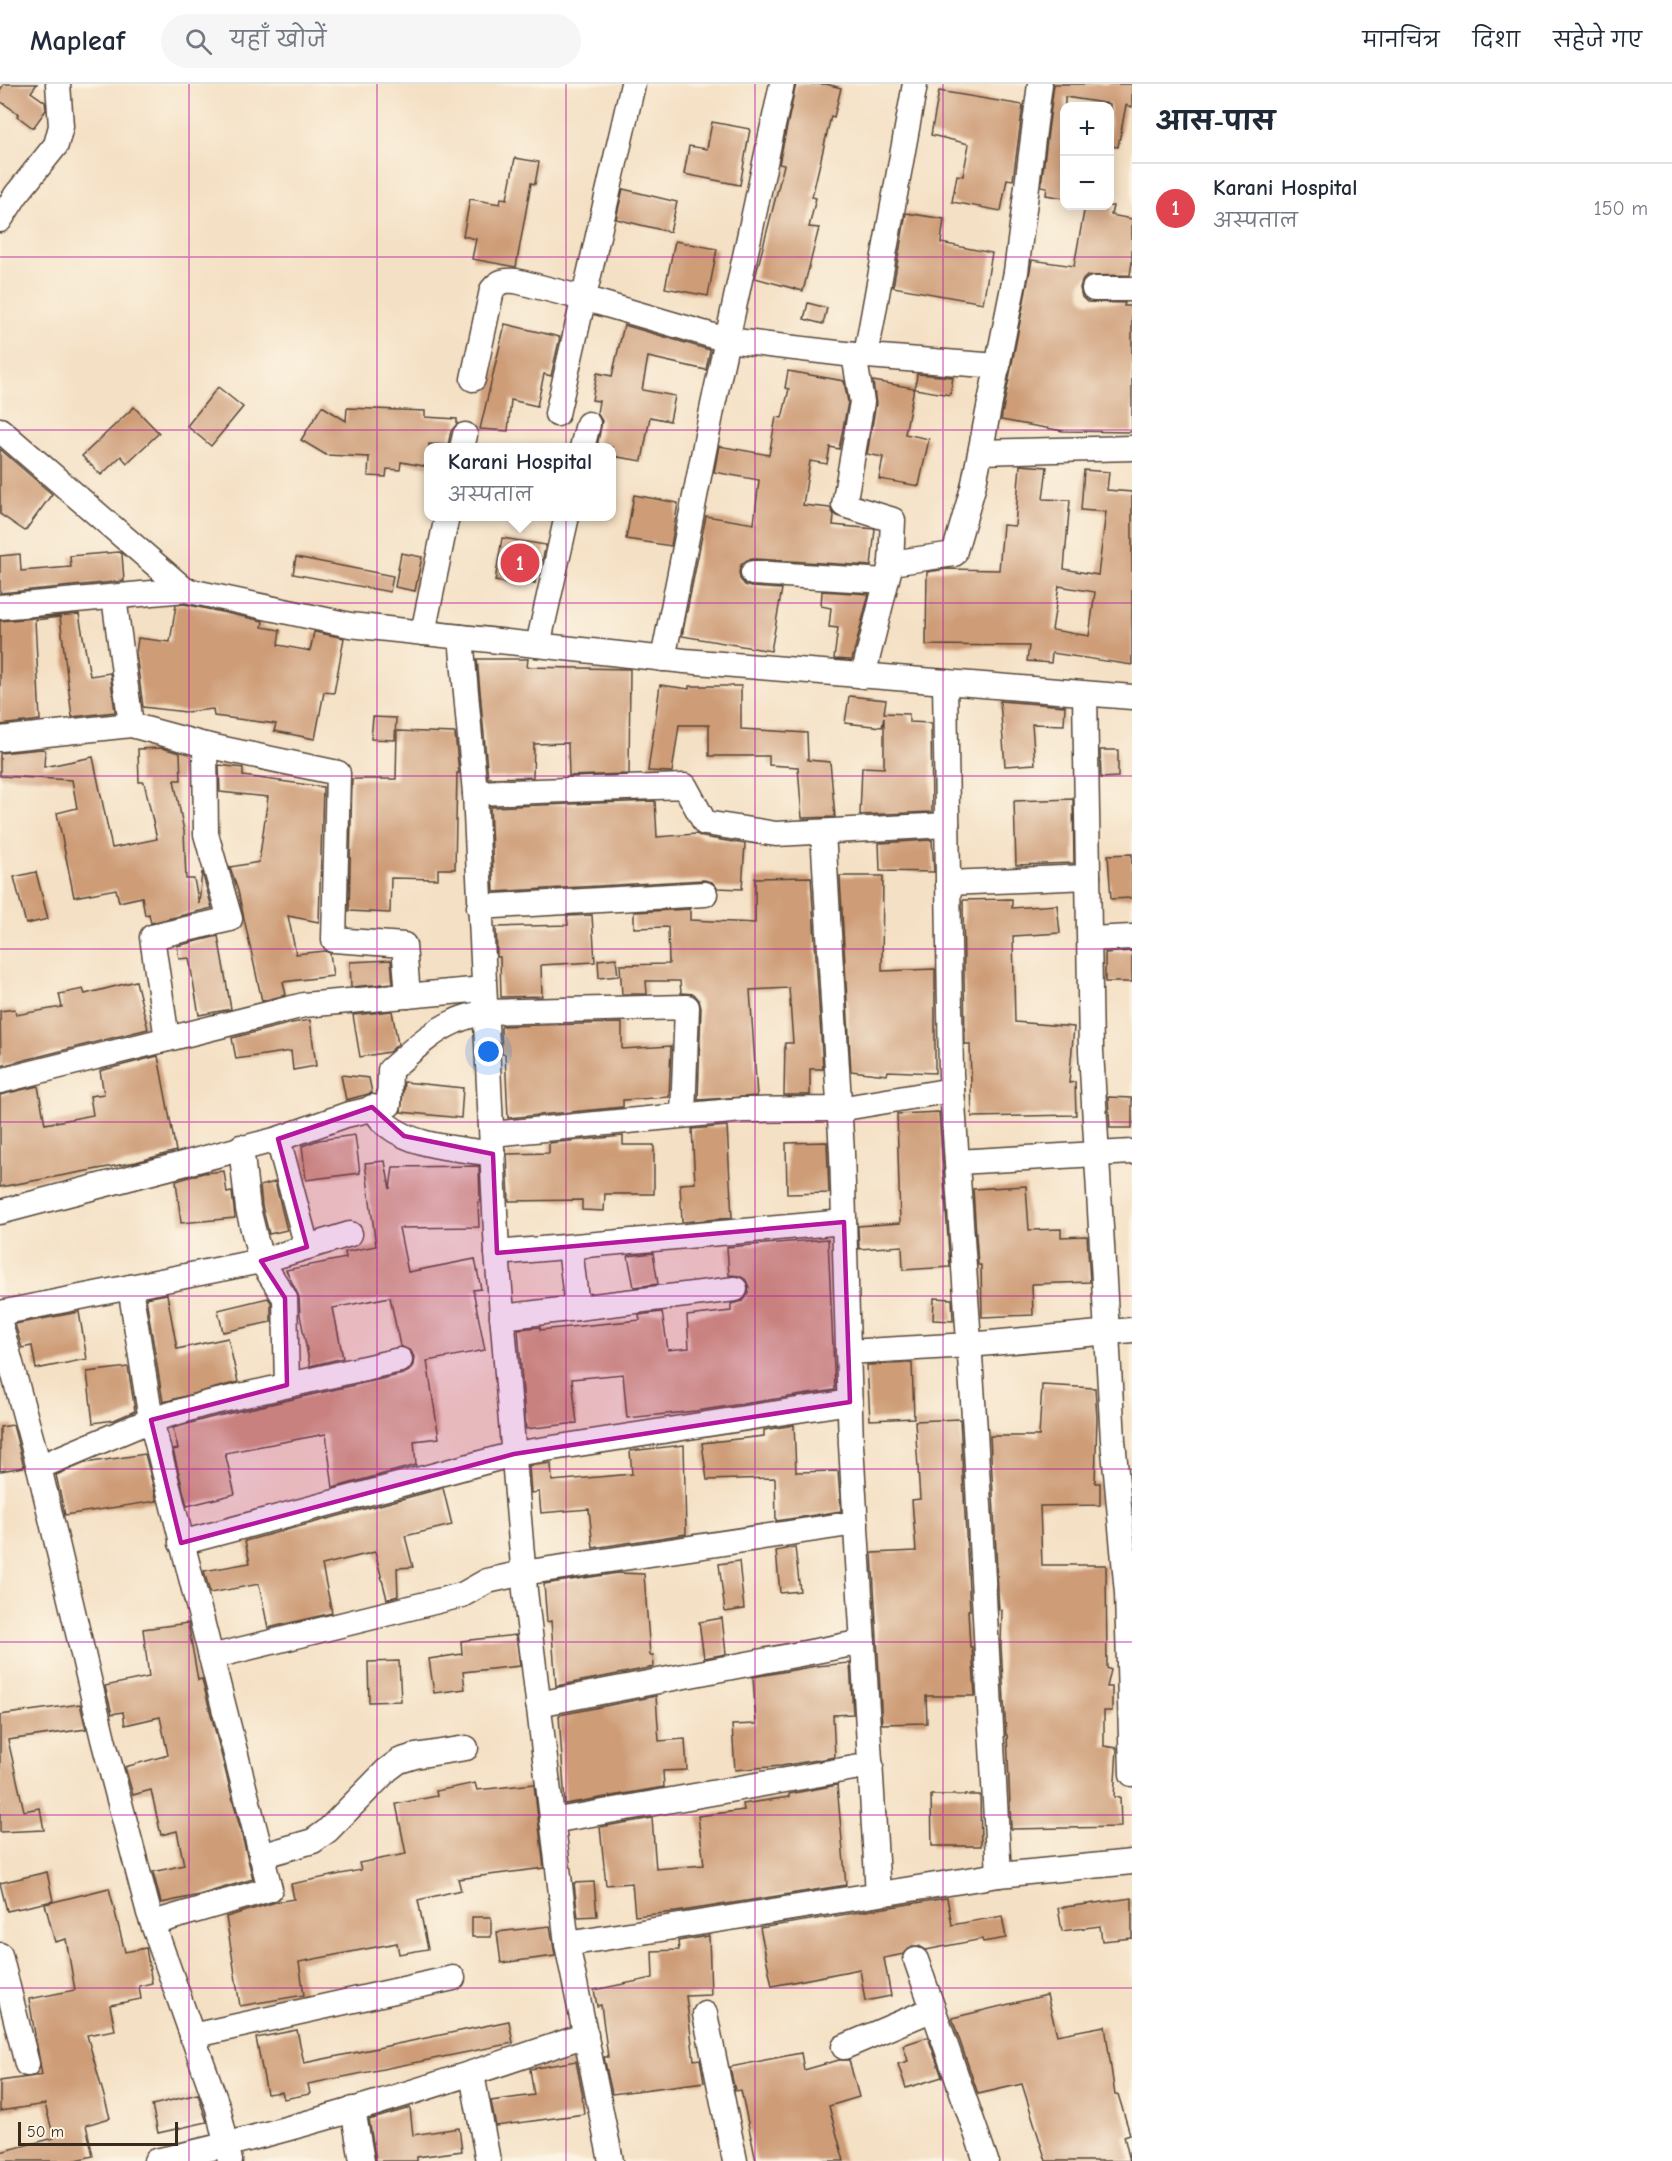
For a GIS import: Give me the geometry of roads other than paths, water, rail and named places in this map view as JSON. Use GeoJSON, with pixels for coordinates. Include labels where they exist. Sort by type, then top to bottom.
{"type":"FeatureCollection","features":[{"type":"Feature","properties":{"kind":"street"},"geometry":{"type":"LineString","coordinates":[[0,220],[16,195],[56,145],[62,111],[58,84]]}},
{"type":"Feature","properties":{"kind":"street"},"geometry":{"type":"LineString","coordinates":[[557,414],[633,84]]}},
{"type":"Feature","properties":{"kind":"street"},"geometry":{"type":"LineString","coordinates":[[663,659],[727,340],[782,84]]}},
{"type":"Feature","properties":{"kind":"street"},"geometry":{"type":"LineString","coordinates":[[862,676],[888,572],[893,520],[844,505],[862,402],[860,355],[915,84]]}},
{"type":"Feature","properties":{"kind":"street"},"geometry":{"type":"LineString","coordinates":[[753,573],[888,572],[954,554],[974,488],[1016,272],[1040,84]]}},
{"type":"Feature","properties":{"kind":"street"},"geometry":{"type":"LineString","coordinates":[[473,379],[492,290],[498,282],[516,281],[727,340],[860,355],[998,366]]}},
{"type":"Feature","properties":{"kind":"street"},"geometry":{"type":"LineString","coordinates":[[1095,289],[1132,289]]}},
{"type":"Feature","properties":{"kind":"street"},"geometry":{"type":"LineString","coordinates":[[583,443],[588,424]]}},
{"type":"Feature","properties":{"kind":"street"},"geometry":{"type":"LineString","coordinates":[[0,430],[185,590]]}},
{"type":"Feature","properties":{"kind":"street"},"geometry":{"type":"LineString","coordinates":[[981,452],[1132,448]]}},
{"type":"Feature","properties":{"kind":"street"},"geometry":{"type":"LineString","coordinates":[[423,633],[446,521]]}},
{"type":"Feature","properties":{"kind":"street"},"geometry":{"type":"LineString","coordinates":[[538,645],[566,521]]}},
{"type":"Feature","properties":{"kind":"street"},"geometry":{"type":"LineString","coordinates":[[0,607],[185,590],[350,625],[663,659],[1132,697]]}},
{"type":"Feature","properties":{"kind":"street"},"geometry":{"type":"LineString","coordinates":[[114,597],[130,725]]}},
{"type":"Feature","properties":{"kind":"street"},"geometry":{"type":"LineString","coordinates":[[460,637],[475,793],[497,1253],[523,1573],[567,1944],[611,2161]]}},
{"type":"Feature","properties":{"kind":"street"},"geometry":{"type":"LineString","coordinates":[[945,682],[952,1090],[999,1875]]}},
{"type":"Feature","properties":{"kind":"street"},"geometry":{"type":"LineString","coordinates":[[1085,694],[1091,1051],[1113,1440],[1129,1573],[1132,1774]]}},
{"type":"Feature","properties":{"kind":"street"},"geometry":{"type":"LineString","coordinates":[[0,739],[130,725],[205,745],[338,773],[334,940],[404,945],[408,996]]}},
{"type":"Feature","properties":{"kind":"street"},"geometry":{"type":"LineString","coordinates":[[167,1039],[152,937],[230,919],[206,834],[205,745]]}},
{"type":"Feature","properties":{"kind":"street"},"geometry":{"type":"LineString","coordinates":[[475,793],[685,786],[705,823],[776,834],[946,825]]}},
{"type":"Feature","properties":{"kind":"street"},"geometry":{"type":"LineString","coordinates":[[823,832],[839,1109],[849,1402],[878,1894]]}},
{"type":"Feature","properties":{"kind":"street"},"geometry":{"type":"LineString","coordinates":[[948,883],[1088,877]]}},
{"type":"Feature","properties":{"kind":"street"},"geometry":{"type":"LineString","coordinates":[[479,907],[705,894]]}},
{"type":"Feature","properties":{"kind":"street"},"geometry":{"type":"LineString","coordinates":[[1090,939],[1132,937]]}},
{"type":"Feature","properties":{"kind":"street"},"geometry":{"type":"LineString","coordinates":[[0,1081],[304,1005],[408,996],[484,1001],[687,1007],[683,1115]]}},
{"type":"Feature","properties":{"kind":"street"},"geometry":{"type":"LineString","coordinates":[[0,1212],[278,1139],[372,1107],[389,1105],[390,1070],[420,1044],[484,1001]]}},
{"type":"Feature","properties":{"kind":"street"},"geometry":{"type":"LineString","coordinates":[[372,1107],[386,1125],[404,1136],[423,1143],[492,1144],[683,1115],[742,1110],[839,1109],[952,1090]]}},
{"type":"Feature","properties":{"kind":"street"},"geometry":{"type":"LineString","coordinates":[[278,1139],[307,1247]]}},
{"type":"Feature","properties":{"kind":"street"},"geometry":{"type":"LineString","coordinates":[[241,1147],[248,1209],[261,1261],[285,1298],[287,1385]]}},
{"type":"Feature","properties":{"kind":"street"},"geometry":{"type":"LineString","coordinates":[[957,1162],[1132,1152]]}},
{"type":"Feature","properties":{"kind":"street"},"geometry":{"type":"LineString","coordinates":[[497,1253],[844,1222]]}},
{"type":"Feature","properties":{"kind":"street"},"geometry":{"type":"LineString","coordinates":[[0,1313],[261,1261],[350,1234]]}},
{"type":"Feature","properties":{"kind":"street"},"geometry":{"type":"LineString","coordinates":[[570,1247],[577,1308]]}},
{"type":"Feature","properties":{"kind":"street"},"geometry":{"type":"LineString","coordinates":[[130,1287],[151,1420],[270,1888],[153,1923]]}},
{"type":"Feature","properties":{"kind":"street"},"geometry":{"type":"LineString","coordinates":[[502,1317],[735,1289]]}},
{"type":"Feature","properties":{"kind":"street"},"geometry":{"type":"LineString","coordinates":[[0,1323],[39,1467],[103,1738],[153,1923],[218,2108],[228,2153]]}},
{"type":"Feature","properties":{"kind":"street"},"geometry":{"type":"LineString","coordinates":[[848,1352],[969,1345],[1132,1330]]}},
{"type":"Feature","properties":{"kind":"street"},"geometry":{"type":"LineString","coordinates":[[39,1467],[151,1420],[205,1404],[400,1360]]}},
{"type":"Feature","properties":{"kind":"street"},"geometry":{"type":"LineString","coordinates":[[182,1543],[514,1454],[849,1402]]}},
{"type":"Feature","properties":{"kind":"street"},"geometry":{"type":"LineString","coordinates":[[211,1657],[462,1595],[487,1581],[523,1573],[856,1523]]}},
{"type":"Feature","properties":{"kind":"street"},"geometry":{"type":"LineString","coordinates":[[538,1704],[863,1642]]}},
{"type":"Feature","properties":{"kind":"street"},"geometry":{"type":"LineString","coordinates":[[261,1856],[313,1840],[327,1831],[387,1770],[399,1761],[415,1756],[466,1748]]}},
{"type":"Feature","properties":{"kind":"street"},"geometry":{"type":"LineString","coordinates":[[552,1821],[871,1765]]}},
{"type":"Feature","properties":{"kind":"street"},"geometry":{"type":"LineString","coordinates":[[567,1944],[999,1875],[1132,1862]]}},
{"type":"Feature","properties":{"kind":"street"},"geometry":{"type":"LineString","coordinates":[[0,1955],[27,2064]]}},
{"type":"Feature","properties":{"kind":"street"},"geometry":{"type":"LineString","coordinates":[[916,1960],[986,2161]]}},
{"type":"Feature","properties":{"kind":"street"},"geometry":{"type":"LineString","coordinates":[[192,2036],[453,1978]]}},
{"type":"Feature","properties":{"kind":"street"},"geometry":{"type":"LineString","coordinates":[[844,2047],[933,2009]]}},
{"type":"Feature","properties":{"kind":"street"},"geometry":{"type":"LineString","coordinates":[[705,2014],[735,2161]]}},
{"type":"Feature","properties":{"kind":"street"},"geometry":{"type":"LineString","coordinates":[[156,2161],[228,2153],[353,2109],[472,2074],[586,2035]]}},
{"type":"Feature","properties":{"kind":"street"},"geometry":{"type":"LineString","coordinates":[[472,2074],[488,2161]]}},
{"type":"Feature","properties":{"kind":"street"},"geometry":{"type":"LineString","coordinates":[[353,2109],[362,2161]]}},
{"type":"Feature","properties":{"kind":"place","name":"Karani Hospital"},"geometry":{"type":"Point","coordinates":[520,563]}}]}
